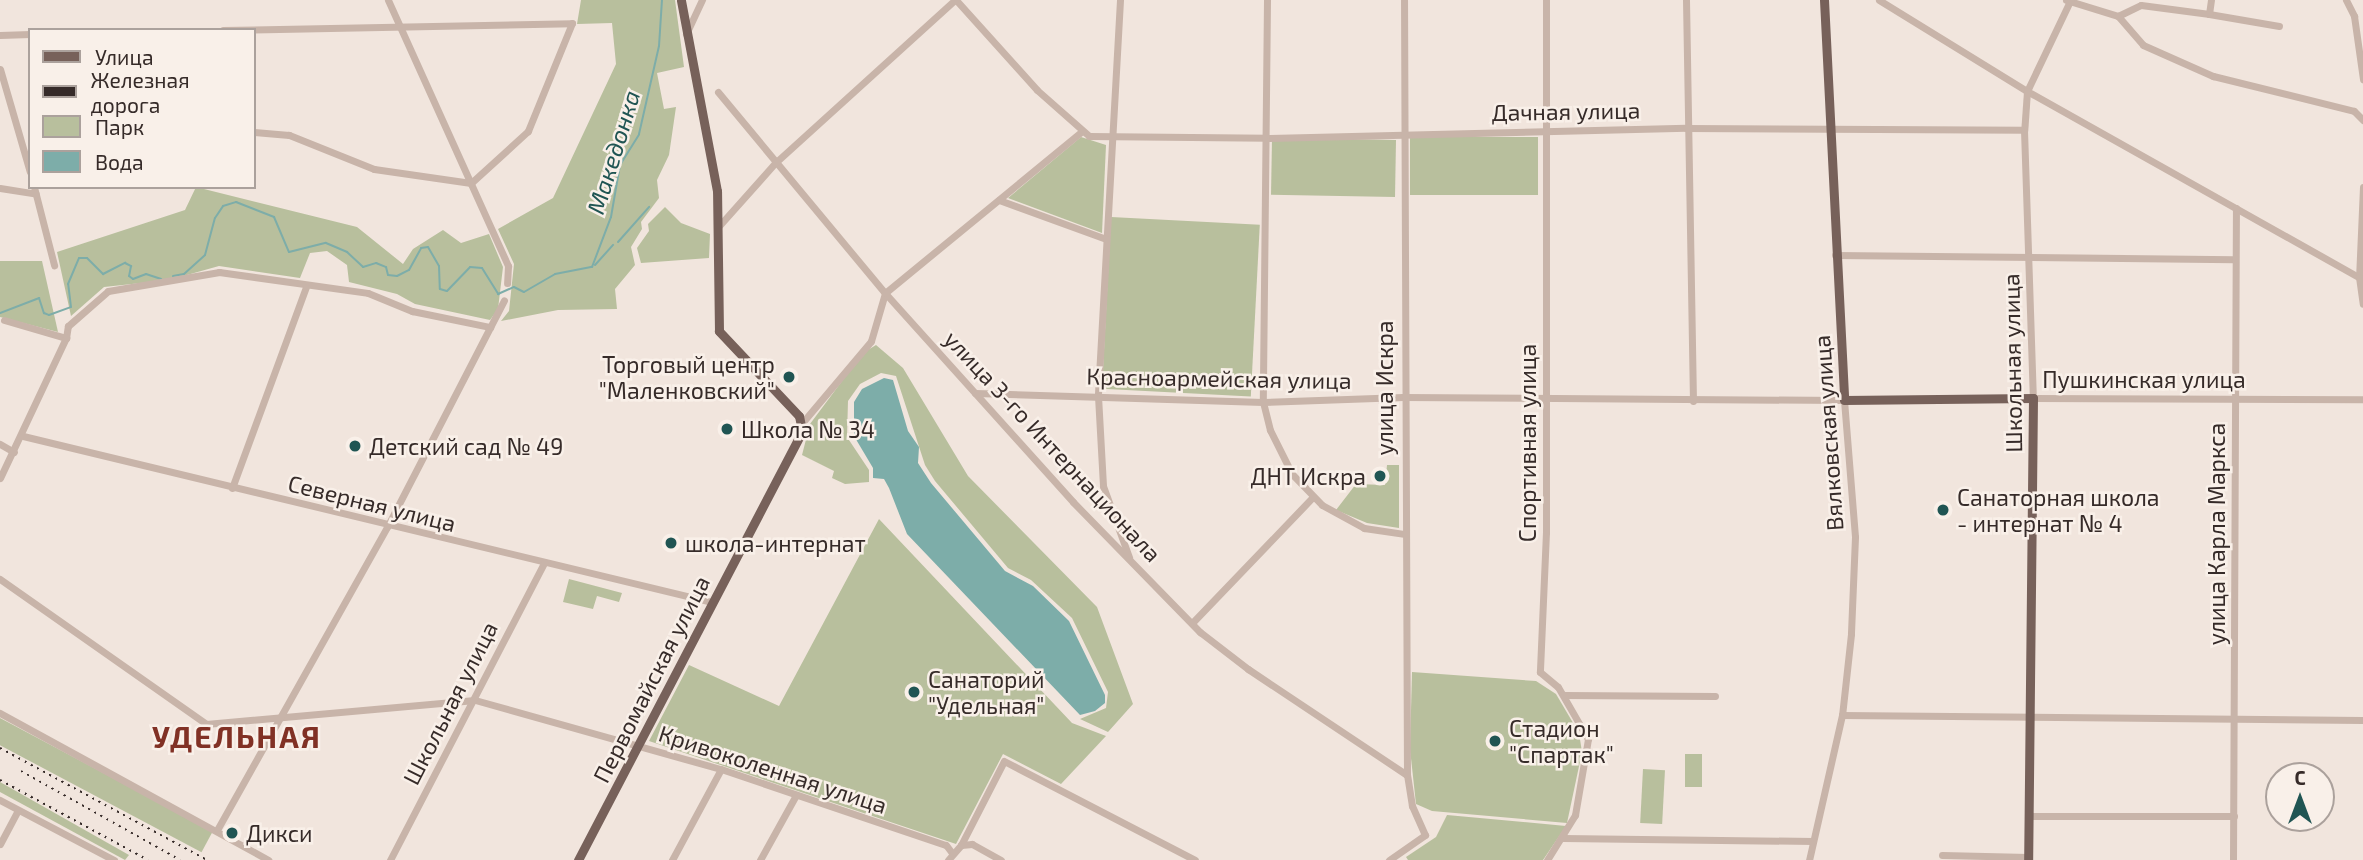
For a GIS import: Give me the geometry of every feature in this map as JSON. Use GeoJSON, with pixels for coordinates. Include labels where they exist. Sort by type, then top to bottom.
{"type":"FeatureCollection","features":[{"type":"Feature","properties":{"kind":"main road"},"geometry":{"type":"LineString","coordinates":[[681,0],[685,34],[717,191],[719,331],[802,423]]}},
{"type":"Feature","properties":{"kind":"main road","name":"Вялковская улица"},"geometry":{"type":"LineString","coordinates":[[1824,0],[1828,129],[1843,400]]}},
{"type":"Feature","properties":{"kind":"main road","name":"Пушкинская улица"},"geometry":{"type":"LineString","coordinates":[[1843,400],[2033,398]]}},
{"type":"Feature","properties":{"kind":"main road","name":"Школьная улица"},"geometry":{"type":"LineString","coordinates":[[2028,859],[2033,398]]}},
{"type":"Feature","properties":{"kind":"main road","name":"Первомайская улица"},"geometry":{"type":"LineString","coordinates":[[578,860],[797,440],[802,423]]}},
{"type":"Feature","properties":{"kind":"street"},"geometry":{"type":"LineString","coordinates":[[388,0],[508,266],[507,283]]}},
{"type":"Feature","properties":{"kind":"street"},"geometry":{"type":"LineString","coordinates":[[685,34],[702,0]]}},
{"type":"Feature","properties":{"kind":"street"},"geometry":{"type":"LineString","coordinates":[[718,227],[775,163],[955,0],[1037,90],[1082,131],[885,293],[871,341],[802,423]]}},
{"type":"Feature","properties":{"kind":"street"},"geometry":{"type":"LineString","coordinates":[[1120,0],[1110,136],[1098,396],[1103,486],[1129,558]]}},
{"type":"Feature","properties":{"kind":"street"},"geometry":{"type":"LineString","coordinates":[[1267,0],[1263,402],[1284,460],[1312,497],[1334,514],[1364,528],[1404,534]]}},
{"type":"Feature","properties":{"kind":"street","name":"улица Искра"},"geometry":{"type":"LineString","coordinates":[[1389,860],[1426,835],[1412,806],[1407,775],[1404,0]]}},
{"type":"Feature","properties":{"kind":"street","name":"Спортивная улица"},"geometry":{"type":"LineString","coordinates":[[1546,0],[1546,398],[1540,672],[1564,695],[1588,739],[1588,756],[1575,815],[1547,860]]}},
{"type":"Feature","properties":{"kind":"street"},"geometry":{"type":"LineString","coordinates":[[1686,0],[1686,128],[1693,401]]}},
{"type":"Feature","properties":{"kind":"street"},"geometry":{"type":"LineString","coordinates":[[1879,0],[2027,91],[2359,277]]}},
{"type":"Feature","properties":{"kind":"street"},"geometry":{"type":"LineString","coordinates":[[2208,14],[2211,0]]}},
{"type":"Feature","properties":{"kind":"street"},"geometry":{"type":"LineString","coordinates":[[2346,0],[2354,16],[2363,79]]}},
{"type":"Feature","properties":{"kind":"street"},"geometry":{"type":"LineString","coordinates":[[2068,1],[2118,16],[2143,45],[2213,76],[2342,107],[2363,119]]}},
{"type":"Feature","properties":{"kind":"street","name":"Школьная улица"},"geometry":{"type":"LineString","coordinates":[[2033,398],[2024,130],[2027,91],[2068,1]]}},
{"type":"Feature","properties":{"kind":"street"},"geometry":{"type":"LineString","coordinates":[[2118,16],[2141,5],[2278,26]]}},
{"type":"Feature","properties":{"kind":"street"},"geometry":{"type":"LineString","coordinates":[[256,29],[572,23],[528,131],[471,183]]}},
{"type":"Feature","properties":{"kind":"street"},"geometry":{"type":"LineString","coordinates":[[0,35],[28,34]]}},
{"type":"Feature","properties":{"kind":"street"},"geometry":{"type":"LineString","coordinates":[[0,69],[3,93],[28,166]]}},
{"type":"Feature","properties":{"kind":"street","name":"улица 3-го Интернационала"},"geometry":{"type":"LineString","coordinates":[[718,92],[885,293],[1129,558],[1219,650],[1407,775]]}},
{"type":"Feature","properties":{"kind":"street","name":"Дачная улица"},"geometry":{"type":"LineString","coordinates":[[1082,131],[1110,136],[1267,138],[1686,128],[2024,130]]}},
{"type":"Feature","properties":{"kind":"street"},"geometry":{"type":"LineString","coordinates":[[256,132],[289,135],[374,169],[471,183]]}},
{"type":"Feature","properties":{"kind":"street"},"geometry":{"type":"LineString","coordinates":[[2363,187],[2359,277],[2363,304]]}},
{"type":"Feature","properties":{"kind":"street"},"geometry":{"type":"LineString","coordinates":[[0,188],[35,191],[54,265]]}},
{"type":"Feature","properties":{"kind":"street"},"geometry":{"type":"LineString","coordinates":[[999,200],[1106,239]]}},
{"type":"Feature","properties":{"kind":"street","name":"улица Карла Маркса"},"geometry":{"type":"LineString","coordinates":[[2233,860],[2236,208]]}},
{"type":"Feature","properties":{"kind":"street"},"geometry":{"type":"LineString","coordinates":[[1835,255],[2234,259]]}},
{"type":"Feature","properties":{"kind":"street"},"geometry":{"type":"LineString","coordinates":[[0,478],[23,436],[66,338],[68,326],[107,291],[134,285],[167,284],[219,272],[266,275],[306,287],[368,293],[412,312],[490,327]]}},
{"type":"Feature","properties":{"kind":"street"},"geometry":{"type":"LineString","coordinates":[[232,488],[306,287]]}},
{"type":"Feature","properties":{"kind":"street"},"geometry":{"type":"LineString","coordinates":[[218,830],[284,718],[490,327],[502,311],[504,300]]}},
{"type":"Feature","properties":{"kind":"street"},"geometry":{"type":"LineString","coordinates":[[4,320],[66,338]]}},
{"type":"Feature","properties":{"kind":"street","name":"Красноармейская улица"},"geometry":{"type":"LineString","coordinates":[[975,393],[1263,402],[1404,397],[1546,398]]}},
{"type":"Feature","properties":{"kind":"street","name":"Пушкинская улица"},"geometry":{"type":"LineString","coordinates":[[1546,398],[1843,400]]}},
{"type":"Feature","properties":{"kind":"street","name":"Пушкинская улица"},"geometry":{"type":"LineString","coordinates":[[2033,398],[2363,399]]}},
{"type":"Feature","properties":{"kind":"street","name":"Вялковская улица"},"geometry":{"type":"LineString","coordinates":[[1809,860],[1842,715],[1855,537],[1843,400]]}},
{"type":"Feature","properties":{"kind":"street","name":"Северная улица"},"geometry":{"type":"LineString","coordinates":[[23,436],[387,527],[712,602]]}},
{"type":"Feature","properties":{"kind":"street"},"geometry":{"type":"LineString","coordinates":[[0,444],[14,452]]}},
{"type":"Feature","properties":{"kind":"street"},"geometry":{"type":"LineString","coordinates":[[1192,623],[1312,497]]}},
{"type":"Feature","properties":{"kind":"street","name":"Школьная улица"},"geometry":{"type":"LineString","coordinates":[[390,860],[544,563]]}},
{"type":"Feature","properties":{"kind":"street","name":"Кривоколенная улица"},"geometry":{"type":"LineString","coordinates":[[0,579],[205,724],[475,700],[721,769],[946,845],[950,856]]}},
{"type":"Feature","properties":{"kind":"street"},"geometry":{"type":"LineString","coordinates":[[1564,695],[1715,696]]}},
{"type":"Feature","properties":{"kind":"street"},"geometry":{"type":"LineString","coordinates":[[0,713],[218,830],[268,860]]}},
{"type":"Feature","properties":{"kind":"street"},"geometry":{"type":"LineString","coordinates":[[1842,715],[2363,720]]}},
{"type":"Feature","properties":{"kind":"street"},"geometry":{"type":"LineString","coordinates":[[950,856],[961,845],[1004,761],[1195,860]]}},
{"type":"Feature","properties":{"kind":"street"},"geometry":{"type":"LineString","coordinates":[[672,860],[721,769]]}},
{"type":"Feature","properties":{"kind":"street"},"geometry":{"type":"LineString","coordinates":[[760,860],[796,795]]}},
{"type":"Feature","properties":{"kind":"street"},"geometry":{"type":"LineString","coordinates":[[0,800],[114,860]]}},
{"type":"Feature","properties":{"kind":"street"},"geometry":{"type":"LineString","coordinates":[[0,844],[18,810]]}},
{"type":"Feature","properties":{"kind":"street"},"geometry":{"type":"LineString","coordinates":[[2028,816],[2234,816]]}},
{"type":"Feature","properties":{"kind":"street"},"geometry":{"type":"LineString","coordinates":[[1563,838],[1813,841]]}},
{"type":"Feature","properties":{"kind":"street"},"geometry":{"type":"LineString","coordinates":[[961,845],[972,844],[1001,860]]}},
{"type":"Feature","properties":{"kind":"street"},"geometry":{"type":"LineString","coordinates":[[1942,855],[2028,859]]}},
{"type":"Feature","properties":{"kind":"green space"},"geometry":{"type":"Polygon","coordinates":[[[581,0],[675,0],[684,67],[657,73],[664,109],[676,107],[669,155],[657,180],[659,198],[641,222],[642,229],[631,247],[635,265],[615,289],[617,309],[558,310],[501,321],[509,311],[514,264],[498,229],[553,198],[616,64],[612,23],[577,24],[581,0]]]}},
{"type":"Feature","properties":{"kind":"green space"},"geometry":{"type":"Polygon","coordinates":[[[1081,137],[1106,145],[1102,233],[1008,198],[1081,137]]]}},
{"type":"Feature","properties":{"kind":"green space"},"geometry":{"type":"Polygon","coordinates":[[[1410,137],[1538,137],[1538,195],[1410,195],[1410,137]]]}},
{"type":"Feature","properties":{"kind":"green space"},"geometry":{"type":"Polygon","coordinates":[[[1272,138],[1396,140],[1395,197],[1271,195],[1272,138]]]}},
{"type":"Feature","properties":{"kind":"green space"},"geometry":{"type":"Polygon","coordinates":[[[195,189],[204,189],[357,227],[403,264],[413,249],[443,230],[461,243],[489,234],[503,267],[498,309],[490,320],[415,304],[397,294],[349,282],[347,265],[327,251],[310,253],[300,278],[219,266],[169,280],[104,287],[71,316],[57,252],[185,210],[195,189]]]}},
{"type":"Feature","properties":{"kind":"green space"},"geometry":{"type":"Polygon","coordinates":[[[665,207],[681,223],[710,234],[709,258],[641,263],[637,248],[649,231],[648,224],[665,207]]]}},
{"type":"Feature","properties":{"kind":"green space"},"geometry":{"type":"Polygon","coordinates":[[[1111,217],[1260,225],[1251,397],[1102,389],[1111,217]]]}},
{"type":"Feature","properties":{"kind":"green space"},"geometry":{"type":"Polygon","coordinates":[[[0,261],[42,261],[58,332],[0,317],[0,261]]]}},
{"type":"Feature","properties":{"kind":"green space"},"geometry":{"type":"Polygon","coordinates":[[[876,345],[903,368],[968,476],[1097,607],[1133,704],[1108,732],[1080,719],[1106,708],[1108,692],[1072,618],[1031,580],[1008,568],[935,481],[925,465],[896,376],[881,373],[860,384],[848,401],[847,437],[869,470],[869,482],[845,484],[832,478],[834,471],[802,455],[810,424],[863,353],[876,345]]]}},
{"type":"Feature","properties":{"kind":"green space"},"geometry":{"type":"Polygon","coordinates":[[[1387,465],[1399,465],[1399,528],[1367,523],[1336,510],[1356,484],[1385,485],[1387,465]]]}},
{"type":"Feature","properties":{"kind":"green space","name":"Санаторий \"Удельная\""},"geometry":{"type":"Polygon","coordinates":[[[879,519],[1072,723],[1106,736],[1061,784],[1003,754],[956,844],[649,741],[689,665],[779,706],[879,519]]]}},
{"type":"Feature","properties":{"kind":"green space"},"geometry":{"type":"Polygon","coordinates":[[[569,579],[622,593],[619,602],[597,596],[593,609],[563,602],[569,579]]]}},
{"type":"Feature","properties":{"kind":"green space","name":"Стадион \"Спартак\""},"geometry":{"type":"Polygon","coordinates":[[[1412,672],[1536,681],[1556,694],[1579,733],[1582,752],[1567,823],[1432,811],[1416,804],[1410,749],[1412,672]]]}},
{"type":"Feature","properties":{"kind":"green space"},"geometry":{"type":"Polygon","coordinates":[[[0,718],[213,831],[202,852],[0,745],[0,718]]]}},
{"type":"Feature","properties":{"kind":"green space"},"geometry":{"type":"Polygon","coordinates":[[[1685,754],[1702,754],[1702,787],[1685,787],[1685,754]]]}},
{"type":"Feature","properties":{"kind":"green space"},"geometry":{"type":"Polygon","coordinates":[[[1643,769],[1665,770],[1662,824],[1640,823],[1643,769]]]}},
{"type":"Feature","properties":{"kind":"green space"},"geometry":{"type":"Polygon","coordinates":[[[0,782],[129,855],[125,860],[0,792],[0,782]]]}},
{"type":"Feature","properties":{"kind":"green space"},"geometry":{"type":"Polygon","coordinates":[[[1447,815],[1566,826],[1543,860],[1408,860],[1406,857],[1436,837],[1447,815]]]}},
{"type":"Feature","properties":{"kind":"water"},"geometry":{"type":"Polygon","coordinates":[[[884,378],[893,380],[908,431],[919,447],[918,463],[931,483],[1005,571],[1033,586],[1069,621],[1105,695],[1105,703],[1095,711],[1080,715],[907,534],[889,488],[884,479],[873,478],[873,468],[854,436],[854,402],[862,389],[884,378]]]}},
{"type":"Feature","properties":{"kind":"waterway","name":"Македонка"},"geometry":{"type":"LineString","coordinates":[[173,276],[184,274],[205,255],[215,218],[223,206],[236,202],[274,217],[289,252],[326,243],[347,252],[363,267],[376,263],[386,267],[388,275],[397,276],[409,270],[421,248],[428,247],[439,266],[440,289],[447,291],[470,267],[482,268],[498,294],[514,287],[524,292],[555,274],[592,267],[611,217],[620,165],[639,134],[659,46],[662,0]]}},
{"type":"Feature","properties":{"kind":"waterway"},"geometry":{"type":"LineString","coordinates":[[618,242],[649,207]]}},
{"type":"Feature","properties":{"kind":"waterway"},"geometry":{"type":"LineString","coordinates":[[595,265],[613,245]]}},
{"type":"Feature","properties":{"kind":"waterway","name":"Македонка"},"geometry":{"type":"LineString","coordinates":[[0,313],[39,298],[44,313],[49,315],[71,307],[68,284],[79,258],[87,258],[103,274],[125,263],[131,266],[129,276],[133,279],[146,274],[161,279]]}},
{"type":"Feature","properties":{"kind":"railway"},"geometry":{"type":"LineString","coordinates":[[0,748],[207,860]]}},
{"type":"Feature","properties":{"kind":"railway"},"geometry":{"type":"LineString","coordinates":[[21,771],[180,860]]}},
{"type":"Feature","properties":{"kind":"railway"},"geometry":{"type":"LineString","coordinates":[[0,780],[148,860]]}},
{"type":"Feature","properties":{"kind":"place","name":"Торговый центр \"Маленковский\""},"geometry":{"type":"Point","coordinates":[789,377]}},
{"type":"Feature","properties":{"kind":"place","name":"Школа № 34"},"geometry":{"type":"Point","coordinates":[727,429]}},
{"type":"Feature","properties":{"kind":"place","name":"Детский сад № 49"},"geometry":{"type":"Point","coordinates":[355,446]}},
{"type":"Feature","properties":{"kind":"place","name":"ДНТ Искра"},"geometry":{"type":"Point","coordinates":[1380,476]}},
{"type":"Feature","properties":{"kind":"place","name":"Санаторная школа - интернат № 4"},"geometry":{"type":"Point","coordinates":[1943,510]}},
{"type":"Feature","properties":{"kind":"place","name":"школа-интернат"},"geometry":{"type":"Point","coordinates":[671,543]}},
{"type":"Feature","properties":{"kind":"place","name":"Санаторий \"Удельная\""},"geometry":{"type":"Point","coordinates":[914,692]}},
{"type":"Feature","properties":{"kind":"place","name":"Стадион \"Спартак\""},"geometry":{"type":"Point","coordinates":[1495,741]}},
{"type":"Feature","properties":{"kind":"place","name":"Дикси"},"geometry":{"type":"Point","coordinates":[232,833]}},
{"type":"Feature","properties":{"kind":"district","name":"УДЕЛЬНАЯ"},"geometry":{"type":"Point","coordinates":[237,736]}}]}
